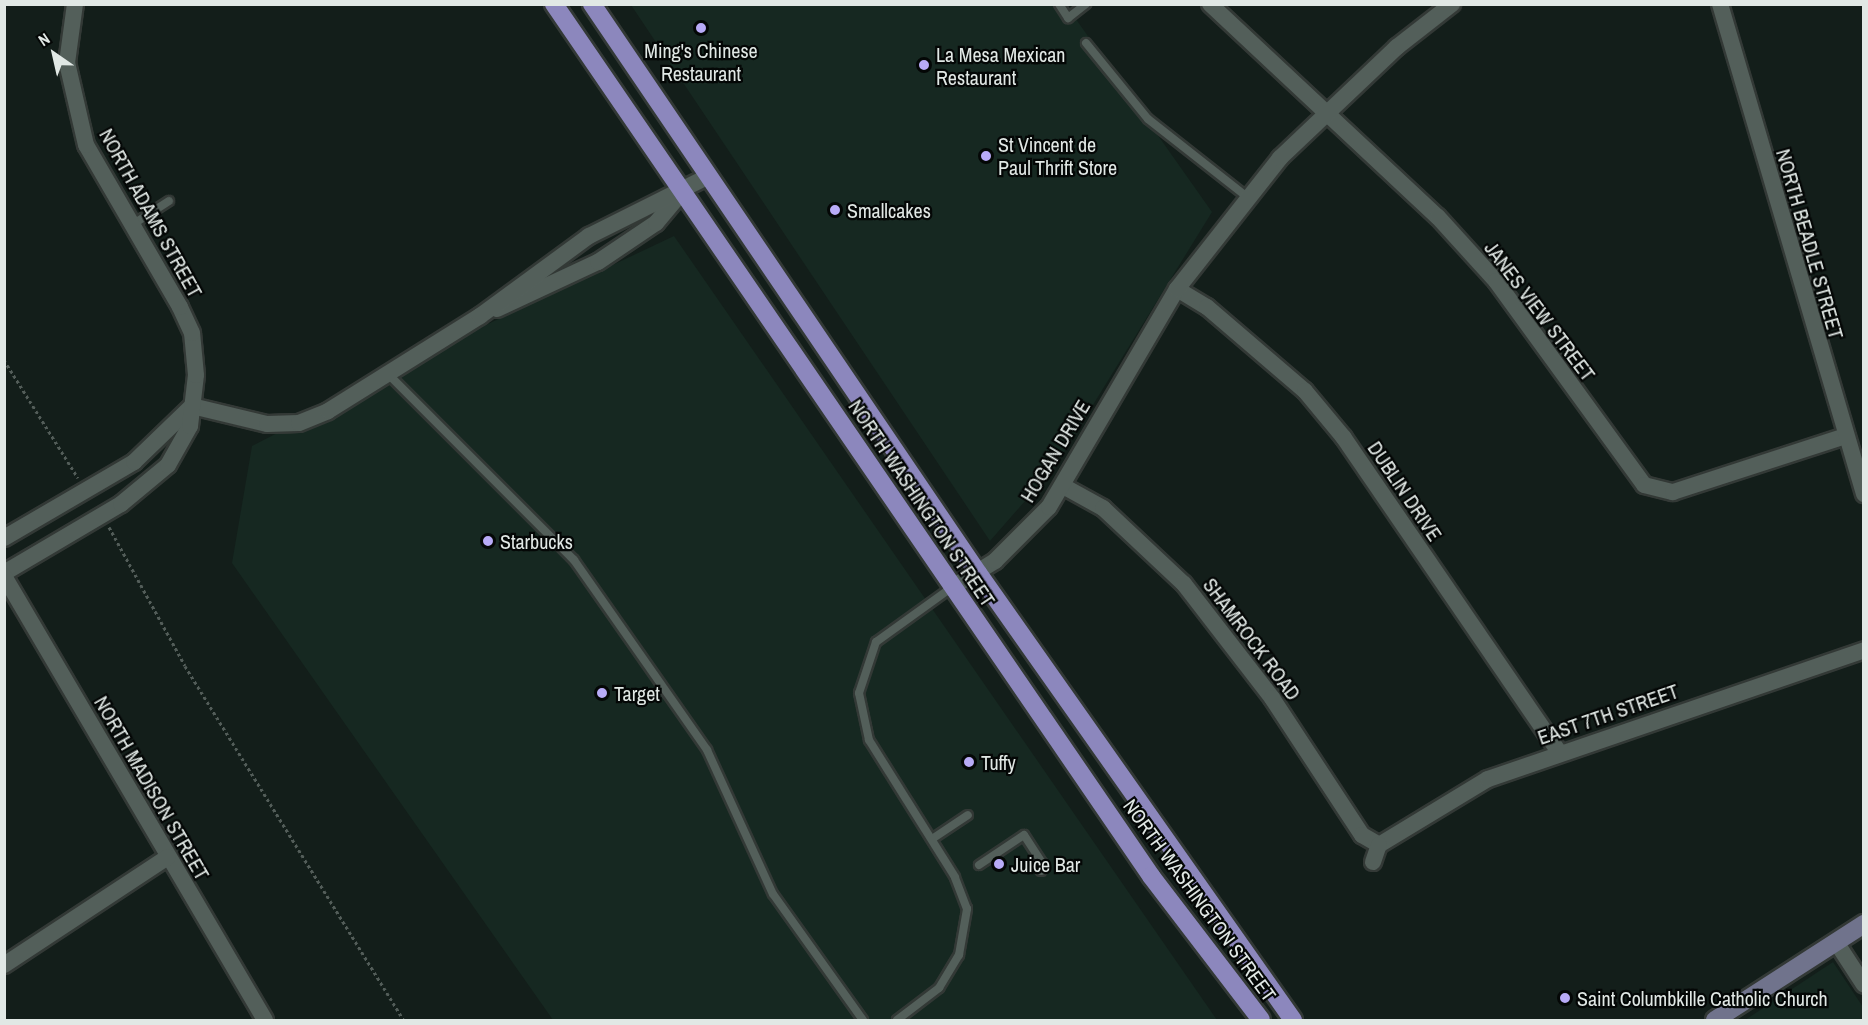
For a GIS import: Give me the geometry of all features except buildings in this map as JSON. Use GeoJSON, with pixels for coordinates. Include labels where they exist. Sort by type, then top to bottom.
{"type":"FeatureCollection","features":[{"type":"Feature","properties":{"kind":"main road","name":"NORTH WASHINGTON STREET"},"geometry":{"type":"LineString","coordinates":[[554,4],[951,588],[1152,876],[1261,1020]]}},
{"type":"Feature","properties":{"kind":"main road","name":"NORTH WASHINGTON STREET"},"geometry":{"type":"LineString","coordinates":[[592,4],[706,177],[978,573],[1293,1020]]}},
{"type":"Feature","properties":{"kind":"main road"},"geometry":{"type":"LineString","coordinates":[[1715,1020],[1863,924]]}},
{"type":"Feature","properties":{"kind":"street","name":"NORTH ADAMS STREET"},"geometry":{"type":"LineString","coordinates":[[4,574],[102,515],[168,465],[190,426],[196,375],[192,333],[86,145],[74,103],[67,63],[75,4]]}},
{"type":"Feature","properties":{"kind":"street","name":"JANES VIEW STREET"},"geometry":{"type":"LineString","coordinates":[[1210,4],[1438,217],[1496,281],[1644,484],[1673,492],[1845,436]]}},
{"type":"Feature","properties":{"kind":"street","name":"HOGAN DRIVE"},"geometry":{"type":"LineString","coordinates":[[951,588],[978,573],[1017,542],[1063,486],[1177,289],[1247,197],[1325,111],[1452,4]]}},
{"type":"Feature","properties":{"kind":"street","name":"NORTH BEADLE STREET"},"geometry":{"type":"LineString","coordinates":[[1719,4],[1863,494]]}},
{"type":"Feature","properties":{"kind":"street"},"geometry":{"type":"LineString","coordinates":[[4,538],[86,491],[163,440],[192,406],[241,422],[298,423],[328,411],[480,316],[589,236],[642,205],[681,192],[706,177]]}},
{"type":"Feature","properties":{"kind":"street"},"geometry":{"type":"LineString","coordinates":[[480,316],[598,262],[656,223],[681,192]]}},
{"type":"Feature","properties":{"kind":"street","name":"DUBLIN DRIVE"},"geometry":{"type":"LineString","coordinates":[[1177,289],[1207,307],[1305,391],[1344,438],[1559,752]]}},
{"type":"Feature","properties":{"kind":"street","name":"SHAMROCK ROAD"},"geometry":{"type":"LineString","coordinates":[[1063,486],[1103,508],[1184,584],[1272,698],[1362,835],[1379,845]]}},
{"type":"Feature","properties":{"kind":"street","name":"NORTH MADISON STREET"},"geometry":{"type":"LineString","coordinates":[[4,574],[265,1020]]}},
{"type":"Feature","properties":{"kind":"street","name":"EAST 7TH STREET"},"geometry":{"type":"LineString","coordinates":[[1379,845],[1488,779],[1559,752],[1863,650]]}},
{"type":"Feature","properties":{"kind":"street"},"geometry":{"type":"LineString","coordinates":[[1373,862],[1379,845]]}},
{"type":"Feature","properties":{"kind":"street"},"geometry":{"type":"LineString","coordinates":[[4,965],[168,857]]}},
{"type":"Feature","properties":{"kind":"street"},"geometry":{"type":"LineString","coordinates":[[1836,942],[1863,985]]}},
{"type":"Feature","properties":{"kind":"lane"},"geometry":{"type":"LineString","coordinates":[[1059,4],[1068,18],[1086,4]]}},
{"type":"Feature","properties":{"kind":"lane"},"geometry":{"type":"LineString","coordinates":[[1086,43],[1148,118],[1247,197]]}},
{"type":"Feature","properties":{"kind":"lane"},"geometry":{"type":"LineString","coordinates":[[132,225],[169,201]]}},
{"type":"Feature","properties":{"kind":"lane"},"geometry":{"type":"LineString","coordinates":[[388,374],[574,560],[707,750],[772,894],[863,1020]]}},
{"type":"Feature","properties":{"kind":"lane","name":"HOGAN DRIVE"},"geometry":{"type":"LineString","coordinates":[[897,1020],[939,988],[959,955],[967,909],[932,839],[869,740],[859,693],[876,642],[951,588]]}},
{"type":"Feature","properties":{"kind":"lane"},"geometry":{"type":"LineString","coordinates":[[932,839],[968,815]]}},
{"type":"Feature","properties":{"kind":"lane"},"geometry":{"type":"LineString","coordinates":[[979,866],[1024,836],[1042,863],[1041,871]]}},
{"type":"Feature","properties":{"kind":"path"},"geometry":{"type":"LineString","coordinates":[[4,360],[86,491]]}},
{"type":"Feature","properties":{"kind":"path"},"geometry":{"type":"LineString","coordinates":[[102,515],[185,666],[404,1020]]}},
{"type":"Feature","properties":{"kind":"shaded area"},"geometry":{"type":"Polygon","coordinates":[[[631,5],[1066,5],[1212,212],[1054,468],[990,541],[631,5]]]}},
{"type":"Feature","properties":{"kind":"shaded area"},"geometry":{"type":"Polygon","coordinates":[[[674,236],[1217,1020],[553,1020],[232,563],[252,446],[492,322],[674,236]]]}},
{"type":"Feature","properties":{"kind":"shaded area"},"geometry":{"type":"Polygon","coordinates":[[[1833,962],[1863,1007],[1863,1020],[1745,1020],[1833,962]]]}},
{"type":"Feature","properties":{"kind":"place","name":"Ming's Chinese Restaurant"},"geometry":{"type":"Point","coordinates":[701,28]}},
{"type":"Feature","properties":{"kind":"place","name":"La Mesa Mexican Restaurant"},"geometry":{"type":"Point","coordinates":[924,65]}},
{"type":"Feature","properties":{"kind":"place","name":"St Vincent de Paul Thrift Store"},"geometry":{"type":"Point","coordinates":[986,156]}},
{"type":"Feature","properties":{"kind":"place","name":"Smallcakes"},"geometry":{"type":"Point","coordinates":[835,210]}},
{"type":"Feature","properties":{"kind":"place","name":"Starbucks"},"geometry":{"type":"Point","coordinates":[488,541]}},
{"type":"Feature","properties":{"kind":"place","name":"Target"},"geometry":{"type":"Point","coordinates":[602,693]}},
{"type":"Feature","properties":{"kind":"place","name":"Tuffy"},"geometry":{"type":"Point","coordinates":[969,762]}},
{"type":"Feature","properties":{"kind":"place","name":"Juice Bar"},"geometry":{"type":"Point","coordinates":[999,864]}},
{"type":"Feature","properties":{"kind":"place","name":"Saint Columbkille Catholic Church"},"geometry":{"type":"Point","coordinates":[1565,998]}}]}
